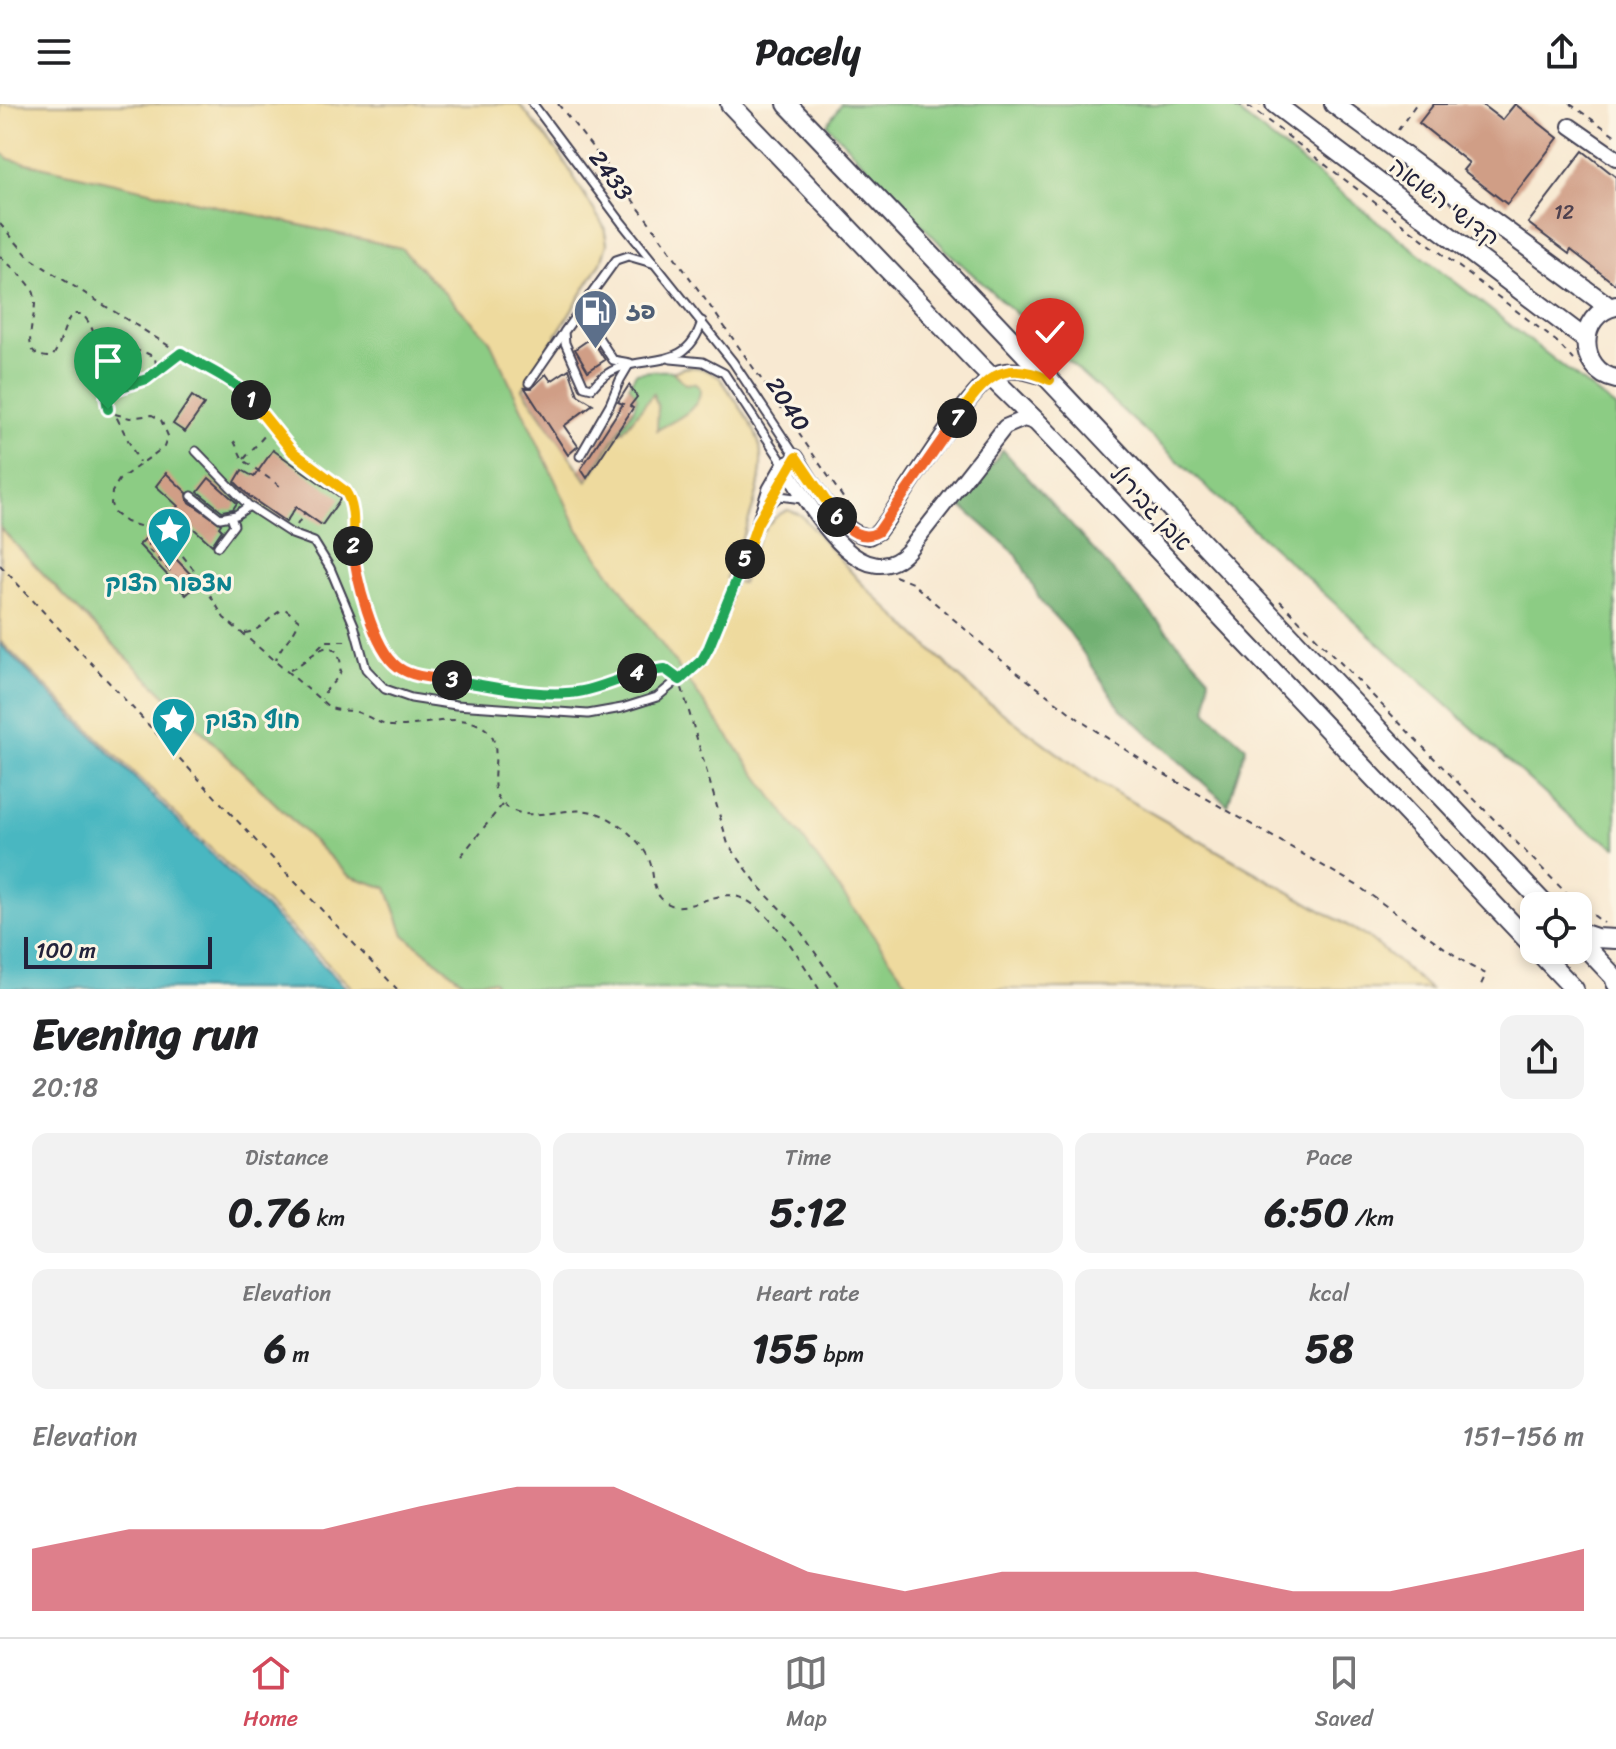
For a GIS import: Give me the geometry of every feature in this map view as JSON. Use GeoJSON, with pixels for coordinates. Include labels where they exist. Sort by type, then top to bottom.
{"type":"FeatureCollection","features":[{"type":"Feature","properties":{"kind":"street","name":"אבן גבירול"},"geometry":{"type":"LineString","coordinates":[[730,104],[1038,423],[1520,933]]}},
{"type":"Feature","properties":{"kind":"street","name":"אבן גבירול"},"geometry":{"type":"LineString","coordinates":[[787,104],[1533,892]]}},
{"type":"Feature","properties":{"kind":"street","name":"קדושי השואה"},"geometry":{"type":"LineString","coordinates":[[1275,104],[1585,339]]}},
{"type":"Feature","properties":{"kind":"street","name":"קדושי השואה"},"geometry":{"type":"LineString","coordinates":[[1334,104],[1613,306]]}},
{"type":"Feature","properties":{"kind":"street"},"geometry":{"type":"LineString","coordinates":[[1570,126],[1616,158]]}},
{"type":"Feature","properties":{"kind":"street"},"geometry":{"type":"LineString","coordinates":[[1613,306],[1593,320],[1585,339],[1591,363],[1600,373],[1616,379]]}},
{"type":"Feature","properties":{"kind":"street"},"geometry":{"type":"LineString","coordinates":[[878,532],[966,406],[991,376],[1000,372],[1022,371],[1050,380]]}},
{"type":"Feature","properties":{"kind":"street","name":"2040"},"geometry":{"type":"LineString","coordinates":[[788,463],[807,502],[847,550],[875,566],[887,567],[908,551],[1005,427],[1024,419],[1038,423]]}},
{"type":"Feature","properties":{"kind":"street","name":"2040"},"geometry":{"type":"LineString","coordinates":[[788,463],[842,523],[863,537],[878,532]]}},
{"type":"Feature","properties":{"kind":"street"},"geometry":{"type":"LineString","coordinates":[[1592,937],[1616,939]]}},
{"type":"Feature","properties":{"kind":"street"},"geometry":{"type":"LineString","coordinates":[[1592,956],[1613,981]]}},
{"type":"Feature","properties":{"kind":"street","name":"אבן גבירול"},"geometry":{"type":"LineString","coordinates":[[1550,964],[1574,989]]}},
{"type":"Feature","properties":{"kind":"lane","name":"2433"},"geometry":{"type":"LineString","coordinates":[[533,104],[659,268]]}},
{"type":"Feature","properties":{"kind":"lane"},"geometry":{"type":"LineString","coordinates":[[529,383],[610,264],[622,257],[643,259],[659,268]]}},
{"type":"Feature","properties":{"kind":"lane","name":"2040"},"geometry":{"type":"LineString","coordinates":[[659,268],[764,407],[788,463]]}},
{"type":"Feature","properties":{"kind":"lane"},"geometry":{"type":"LineString","coordinates":[[590,293],[587,320],[613,360],[630,363]]}},
{"type":"Feature","properties":{"kind":"lane"},"geometry":{"type":"LineString","coordinates":[[564,332],[565,343],[587,388],[592,388],[612,368],[669,359],[682,353],[693,343],[702,321]]}},
{"type":"Feature","properties":{"kind":"lane","name":"2040"},"geometry":{"type":"LineString","coordinates":[[669,359],[703,362],[724,373],[788,463]]}},
{"type":"Feature","properties":{"kind":"lane"},"geometry":{"type":"LineString","coordinates":[[580,456],[630,363]]}},
{"type":"Feature","properties":{"kind":"lane"},"geometry":{"type":"LineString","coordinates":[[196,451],[249,506],[292,534],[314,542],[344,601],[366,669],[385,689],[411,698],[456,705],[588,714],[657,697],[702,660],[737,583],[767,488],[788,463]]}},
{"type":"Feature","properties":{"kind":"lane"},"geometry":{"type":"LineString","coordinates":[[757,524],[788,463]]}},
{"type":"Feature","properties":{"kind":"lane"},"geometry":{"type":"LineString","coordinates":[[192,496],[220,518],[231,517],[249,506]]}},
{"type":"Feature","properties":{"kind":"lane"},"geometry":{"type":"LineString","coordinates":[[765,508],[780,496],[794,496],[807,502]]}},
{"type":"Feature","properties":{"kind":"lane"},"geometry":{"type":"LineString","coordinates":[[218,546],[234,525],[231,517]]}},
{"type":"Feature","properties":{"kind":"path"},"geometry":{"type":"LineString","coordinates":[[558,104],[593,147],[750,364],[862,525],[874,526],[878,532]]}},
{"type":"Feature","properties":{"kind":"path"},"geometry":{"type":"LineString","coordinates":[[1236,104],[1251,108],[1556,341],[1576,364]]}},
{"type":"Feature","properties":{"kind":"path"},"geometry":{"type":"LineString","coordinates":[[1388,144],[1416,104]]}},
{"type":"Feature","properties":{"kind":"path"},"geometry":{"type":"LineString","coordinates":[[1570,104],[1616,136]]}},
{"type":"Feature","properties":{"kind":"path"},"geometry":{"type":"LineString","coordinates":[[0,224],[29,257],[209,371],[232,381],[245,392],[293,452],[345,491],[353,508],[354,568],[377,633],[387,654],[398,667],[420,676],[525,691],[562,693],[581,692],[655,669],[665,669],[680,680],[728,844],[761,889],[797,926],[840,989]]}},
{"type":"Feature","properties":{"kind":"path"},"geometry":{"type":"LineString","coordinates":[[0,256],[32,289],[36,301],[30,341],[33,351],[42,357],[52,357],[59,348],[65,323],[72,314],[82,314],[89,321],[97,346],[108,409],[130,418],[152,415],[165,427],[168,436],[164,447],[119,480],[112,492],[111,504],[114,513],[126,522],[160,532],[198,575],[224,618],[336,711],[354,711],[390,727],[467,720],[481,725],[491,735],[497,749],[497,795],[503,804],[517,813],[532,815],[568,809],[593,812],[612,821],[639,844],[650,860],[660,898],[673,906],[689,905],[722,895],[747,901],[767,917],[819,989]]}},
{"type":"Feature","properties":{"kind":"path"},"geometry":{"type":"LineString","coordinates":[[97,346],[116,354],[135,349],[145,351],[155,358],[157,371]]}},
{"type":"Feature","properties":{"kind":"path"},"geometry":{"type":"LineString","coordinates":[[106,397],[115,387],[147,379],[181,353]]}},
{"type":"Feature","properties":{"kind":"path"},"geometry":{"type":"LineString","coordinates":[[115,414],[140,463]]}},
{"type":"Feature","properties":{"kind":"path"},"geometry":{"type":"LineString","coordinates":[[243,460],[266,434]]}},
{"type":"Feature","properties":{"kind":"path"},"geometry":{"type":"LineString","coordinates":[[234,441],[243,460],[284,489]]}},
{"type":"Feature","properties":{"kind":"path"},"geometry":{"type":"LineString","coordinates":[[292,534],[305,512]]}},
{"type":"Feature","properties":{"kind":"path"},"geometry":{"type":"LineString","coordinates":[[160,532],[146,547],[186,587],[198,575]]}},
{"type":"Feature","properties":{"kind":"path"},"geometry":{"type":"LineString","coordinates":[[0,565],[397,989]]}},
{"type":"Feature","properties":{"kind":"path"},"geometry":{"type":"LineString","coordinates":[[894,575],[912,583],[996,656],[1107,739],[1332,870],[1413,923],[1458,958],[1486,974],[1479,989]]}},
{"type":"Feature","properties":{"kind":"path"},"geometry":{"type":"LineString","coordinates":[[243,633],[263,627],[277,612],[285,609],[293,614],[299,620],[296,630],[281,647],[276,661]]}},
{"type":"Feature","properties":{"kind":"path"},"geometry":{"type":"LineString","coordinates":[[287,670],[296,669],[325,641],[359,642]]}},
{"type":"Feature","properties":{"kind":"path"},"geometry":{"type":"LineString","coordinates":[[317,649],[328,648],[341,661],[341,672],[323,693],[322,700]]}},
{"type":"Feature","properties":{"kind":"path"},"geometry":{"type":"LineString","coordinates":[[461,856],[503,804]]}},
{"type":"Feature","properties":{"kind":"green space"},"geometry":{"type":"Polygon","coordinates":[[[0,104],[519,104],[561,156],[604,227],[607,244],[601,262],[523,389],[587,481],[634,408],[637,397],[629,385],[636,373],[692,367],[716,375],[754,430],[761,463],[751,514],[726,578],[742,584],[763,531],[778,515],[788,510],[801,515],[860,582],[978,695],[1097,782],[1369,938],[1391,989],[496,989],[494,981],[463,982],[404,935],[387,888],[349,876],[63,595],[0,528],[0,104]]]}},
{"type":"Feature","properties":{"kind":"green space"},"geometry":{"type":"Polygon","coordinates":[[[841,104],[1228,104],[1616,408],[1616,847],[1579,825],[947,251],[827,125],[841,104]]]}},
{"type":"Feature","properties":{"kind":"green space"},"geometry":{"type":"Polygon","coordinates":[[[1003,450],[1209,677],[1207,712],[1246,747],[1228,805],[1121,709],[1069,632],[1042,603],[1016,554],[960,505],[1003,450]]]}},
{"type":"Feature","properties":{"kind":"sand"},"geometry":{"type":"Polygon","coordinates":[[[0,104],[519,104],[561,156],[604,227],[607,244],[601,262],[523,389],[587,481],[621,430],[653,394],[658,406],[657,430],[685,414],[696,403],[700,388],[694,383],[685,384],[673,372],[691,367],[714,374],[720,378],[754,430],[761,463],[751,514],[726,578],[742,584],[763,531],[778,515],[788,510],[801,515],[860,582],[978,695],[1097,782],[1369,938],[1430,989],[912,989],[578,529],[489,339],[401,248],[9,159],[0,151],[0,104]]]}},
{"type":"Feature","properties":{"kind":"sand","name":"חוף הצוק"},"geometry":{"type":"Polygon","coordinates":[[[0,528],[63,595],[349,876],[387,888],[404,935],[463,982],[494,981],[496,989],[353,989],[0,641],[0,528]]]}},
{"type":"Feature","properties":{"kind":"water"},"geometry":{"type":"Polygon","coordinates":[[[0,644],[347,989],[0,989],[0,644]]]}},
{"type":"Feature","properties":{"kind":"building"},"geometry":{"type":"Polygon","coordinates":[[[1434,104],[1481,104],[1502,120],[1515,104],[1558,138],[1507,204],[1463,170],[1469,163],[1419,123],[1434,104]]]}},
{"type":"Feature","properties":{"kind":"building"},"geometry":{"type":"Polygon","coordinates":[[[1583,151],[1616,177],[1616,285],[1571,250],[1569,254],[1528,223],[1583,151]]]}},
{"type":"Feature","properties":{"kind":"building"},"geometry":{"type":"Polygon","coordinates":[[[591,338],[605,360],[588,371],[575,349],[591,338]]]}},
{"type":"Feature","properties":{"kind":"building"},"geometry":{"type":"Polygon","coordinates":[[[569,369],[578,395],[593,404],[564,426],[578,446],[568,455],[525,388],[532,388],[546,374],[551,381],[569,369]]]}},
{"type":"Feature","properties":{"kind":"building"},"geometry":{"type":"Polygon","coordinates":[[[629,385],[637,397],[630,406],[633,408],[587,478],[581,469],[623,404],[618,402],[629,385]]]}},
{"type":"Feature","properties":{"kind":"building"},"geometry":{"type":"Polygon","coordinates":[[[192,396],[204,405],[185,432],[173,424],[192,396]]]}},
{"type":"Feature","properties":{"kind":"building"},"geometry":{"type":"Polygon","coordinates":[[[273,450],[341,498],[322,525],[296,507],[286,522],[250,497],[235,482],[242,470],[254,477],[273,450]]]}},
{"type":"Feature","properties":{"kind":"building"},"geometry":{"type":"Polygon","coordinates":[[[166,473],[187,493],[188,501],[221,524],[219,527],[222,530],[212,545],[174,511],[178,506],[156,486],[166,473]]]}},
{"type":"Feature","properties":{"kind":"building"},"geometry":{"type":"Polygon","coordinates":[[[209,478],[237,503],[233,509],[222,511],[198,492],[209,478]]]}},
{"type":"Feature","properties":{"kind":"building"},"geometry":{"type":"Polygon","coordinates":[[[151,533],[199,583],[186,595],[139,545],[151,533]]]}},
{"type":"Feature","properties":{"kind":"place","name":"פז"},"geometry":{"type":"Point","coordinates":[595,350]}},
{"type":"Feature","properties":{"kind":"place","name":"מצפור הצוק"},"geometry":{"type":"Point","coordinates":[169,568]}},
{"type":"Feature","properties":{"kind":"place","name":"חוף הצוק"},"geometry":{"type":"Point","coordinates":[174,759]}},
{"type":"Feature","properties":{"kind":"route"},"geometry":{"type":"LineString","coordinates":[[108,409],[106,397],[109,391],[147,379],[181,353],[232,381],[245,392],[293,452],[345,491],[350,499],[353,508],[354,568],[377,633],[387,654],[398,667],[420,676],[525,691],[562,693],[581,692],[655,669],[665,669],[680,680],[702,660],[737,583],[757,524],[796,457],[842,523],[863,537],[869,537],[878,532],[966,406],[991,376],[1000,372],[1022,371],[1050,380]]}}]}
